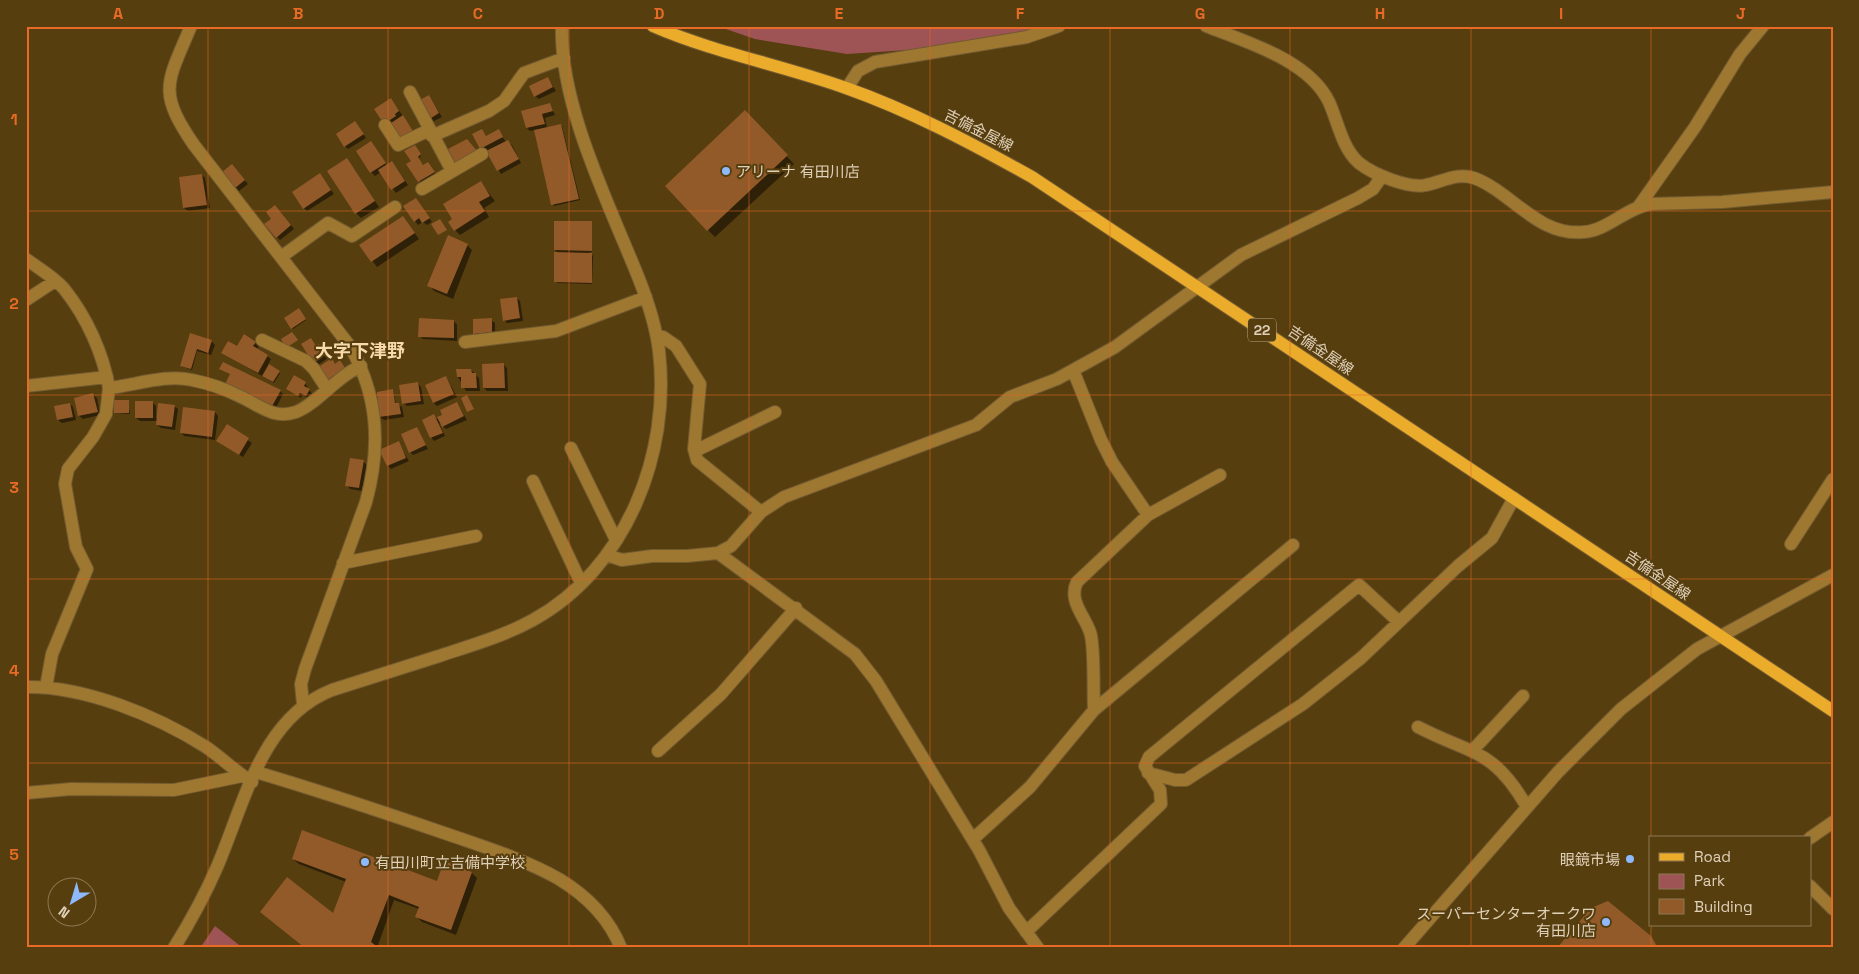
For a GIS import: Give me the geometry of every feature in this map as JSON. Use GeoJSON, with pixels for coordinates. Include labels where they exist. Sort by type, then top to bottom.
{"type":"FeatureCollection","features":[{"type":"Feature","properties":{"kind":"main road","name":"吉備金屋線"},"geometry":{"type":"LineString","coordinates":[[653,26],[717,50],[847,88],[948,132],[1032,177],[1833,711]]}},
{"type":"Feature","properties":{"kind":"street"},"geometry":{"type":"LineString","coordinates":[[192,26],[172,74],[169,89],[170,104],[194,145],[335,326],[361,366],[372,402],[376,426],[376,452],[366,502],[301,684],[303,704]]}},
{"type":"Feature","properties":{"kind":"street"},"geometry":{"type":"LineString","coordinates":[[174,948],[210,884],[250,777],[274,736],[303,704],[332,690],[494,639],[547,612],[581,582],[606,555],[616,540],[643,487],[655,442],[661,390],[656,338],[646,297],[582,134],[570,94],[564,58],[562,26]]}},
{"type":"Feature","properties":{"kind":"street"},"geometry":{"type":"LineString","coordinates":[[847,88],[858,71],[875,62],[1027,37],[1059,26]]}},
{"type":"Feature","properties":{"kind":"street"},"geometry":{"type":"LineString","coordinates":[[1206,26],[1271,52],[1319,87],[1329,102],[1350,152],[1364,166],[1382,176],[1424,186],[1451,177],[1474,178],[1525,213],[1548,225],[1572,232],[1592,230],[1639,206],[1722,202],[1833,192]]}},
{"type":"Feature","properties":{"kind":"street"},"geometry":{"type":"LineString","coordinates":[[1639,206],[1696,128],[1740,54],[1763,26]]}},
{"type":"Feature","properties":{"kind":"street"},"geometry":{"type":"LineString","coordinates":[[385,126],[398,145],[489,112],[504,100],[524,73],[564,58]]}},
{"type":"Feature","properties":{"kind":"street"},"geometry":{"type":"LineString","coordinates":[[410,92],[452,171]]}},
{"type":"Feature","properties":{"kind":"street"},"geometry":{"type":"LineString","coordinates":[[422,189],[482,154]]}},
{"type":"Feature","properties":{"kind":"street"},"geometry":{"type":"LineString","coordinates":[[606,555],[622,560],[652,556],[687,556],[718,553],[731,546],[761,512],[784,497],[976,425],[1010,397],[1074,370],[1122,343],[1241,255],[1358,198],[1373,189],[1382,176]]}},
{"type":"Feature","properties":{"kind":"street"},"geometry":{"type":"LineString","coordinates":[[281,257],[328,223],[352,236],[395,207]]}},
{"type":"Feature","properties":{"kind":"street"},"geometry":{"type":"LineString","coordinates":[[26,259],[64,289],[87,324],[108,382],[106,414],[93,437],[68,468],[65,484],[76,548],[87,569],[52,654],[46,687]]}},
{"type":"Feature","properties":{"kind":"street"},"geometry":{"type":"LineString","coordinates":[[26,300],[55,281]]}},
{"type":"Feature","properties":{"kind":"street"},"geometry":{"type":"LineString","coordinates":[[465,342],[556,330],[646,297]]}},
{"type":"Feature","properties":{"kind":"street"},"geometry":{"type":"LineString","coordinates":[[656,338],[663,337],[676,346],[700,384],[695,451],[697,460],[761,512]]}},
{"type":"Feature","properties":{"kind":"street"},"geometry":{"type":"LineString","coordinates":[[262,340],[306,361],[314,369],[327,389]]}},
{"type":"Feature","properties":{"kind":"street"},"geometry":{"type":"LineString","coordinates":[[26,386],[176,377],[194,380],[238,395],[266,411],[280,414],[297,412],[348,372],[361,366]]}},
{"type":"Feature","properties":{"kind":"street"},"geometry":{"type":"LineString","coordinates":[[1074,370],[1101,440],[1112,462],[1148,515]]}},
{"type":"Feature","properties":{"kind":"street"},"geometry":{"type":"LineString","coordinates":[[695,451],[775,412]]}},
{"type":"Feature","properties":{"kind":"street"},"geometry":{"type":"LineString","coordinates":[[572,448],[616,540]]}},
{"type":"Feature","properties":{"kind":"street"},"geometry":{"type":"LineString","coordinates":[[1094,710],[1091,634],[1073,597],[1073,590],[1077,582],[1148,515],[1220,475]]}},
{"type":"Feature","properties":{"kind":"street"},"geometry":{"type":"LineString","coordinates":[[1791,544],[1833,479]]}},
{"type":"Feature","properties":{"kind":"street"},"geometry":{"type":"LineString","coordinates":[[533,482],[581,582]]}},
{"type":"Feature","properties":{"kind":"street"},"geometry":{"type":"LineString","coordinates":[[1148,773],[1175,780],[1186,780],[1303,704],[1361,658],[1458,566],[1492,538],[1514,498]]}},
{"type":"Feature","properties":{"kind":"street"},"geometry":{"type":"LineString","coordinates":[[343,563],[476,536]]}},
{"type":"Feature","properties":{"kind":"street"},"geometry":{"type":"LineString","coordinates":[[973,839],[1030,788],[1094,710],[1293,545]]}},
{"type":"Feature","properties":{"kind":"street"},"geometry":{"type":"LineString","coordinates":[[718,553],[796,608],[855,654],[876,681],[973,839],[1009,908],[1038,948]]}},
{"type":"Feature","properties":{"kind":"street"},"geometry":{"type":"LineString","coordinates":[[1404,948],[1527,807],[1620,709],[1697,649],[1833,575]]}},
{"type":"Feature","properties":{"kind":"street"},"geometry":{"type":"LineString","coordinates":[[1026,932],[1156,811],[1161,804],[1162,797],[1145,766],[1149,757],[1359,585],[1399,622]]}},
{"type":"Feature","properties":{"kind":"street"},"geometry":{"type":"LineString","coordinates":[[658,751],[721,694],[796,608]]}},
{"type":"Feature","properties":{"kind":"street"},"geometry":{"type":"LineString","coordinates":[[26,687],[46,687],[98,698],[162,723],[207,748],[250,777],[390,815],[492,850],[543,871],[565,884],[604,916],[612,926],[621,948]]}},
{"type":"Feature","properties":{"kind":"street"},"geometry":{"type":"LineString","coordinates":[[1472,750],[1523,696]]}},
{"type":"Feature","properties":{"kind":"street"},"geometry":{"type":"LineString","coordinates":[[1418,727],[1472,750],[1501,769],[1527,807]]}},
{"type":"Feature","properties":{"kind":"street"},"geometry":{"type":"LineString","coordinates":[[26,793],[71,789],[174,790],[250,777]]}},
{"type":"Feature","properties":{"kind":"street"},"geometry":{"type":"LineString","coordinates":[[1812,837],[1833,822]]}},
{"type":"Feature","properties":{"kind":"street"},"geometry":{"type":"LineString","coordinates":[[1812,888],[1833,910]]}},
{"type":"Feature","properties":{"kind":"green space"},"geometry":{"type":"Polygon","coordinates":[[[717,26],[1042,26],[1022,33],[908,50],[847,54],[755,39],[717,26]]]}},
{"type":"Feature","properties":{"kind":"green space"},"geometry":{"type":"Polygon","coordinates":[[[215,926],[243,948],[200,948],[215,926]]]}},
{"type":"Feature","properties":{"kind":"building"},"geometry":{"type":"Polygon","coordinates":[[[548,77],[553,87],[534,97],[529,86],[548,77]]]}},
{"type":"Feature","properties":{"kind":"building"},"geometry":{"type":"Polygon","coordinates":[[[429,95],[439,113],[428,120],[418,101],[429,95]]]}},
{"type":"Feature","properties":{"kind":"building"},"geometry":{"type":"Polygon","coordinates":[[[391,98],[399,111],[395,114],[396,116],[384,124],[374,109],[391,98]]]}},
{"type":"Feature","properties":{"kind":"building"},"geometry":{"type":"Polygon","coordinates":[[[550,103],[553,111],[542,114],[545,124],[526,128],[521,111],[550,103]]]}},
{"type":"Feature","properties":{"kind":"building","name":"アリーナ 有田川店"},"geometry":{"type":"Polygon","coordinates":[[[745,110],[788,155],[707,231],[665,186],[745,110]]]}},
{"type":"Feature","properties":{"kind":"building"},"geometry":{"type":"Polygon","coordinates":[[[403,115],[414,133],[399,143],[388,125],[403,115]]]}},
{"type":"Feature","properties":{"kind":"building"},"geometry":{"type":"Polygon","coordinates":[[[355,121],[364,134],[344,147],[336,134],[355,121]]]}},
{"type":"Feature","properties":{"kind":"building"},"geometry":{"type":"Polygon","coordinates":[[[561,124],[579,199],[551,205],[534,130],[561,124]]]}},
{"type":"Feature","properties":{"kind":"building"},"geometry":{"type":"Polygon","coordinates":[[[482,129],[486,136],[499,129],[503,137],[480,149],[472,134],[482,129]]]}},
{"type":"Feature","properties":{"kind":"building"},"geometry":{"type":"Polygon","coordinates":[[[467,139],[478,152],[456,164],[448,149],[467,139]]]}},
{"type":"Feature","properties":{"kind":"building"},"geometry":{"type":"Polygon","coordinates":[[[508,140],[519,159],[497,171],[486,151],[508,140]]]}},
{"type":"Feature","properties":{"kind":"building"},"geometry":{"type":"Polygon","coordinates":[[[371,141],[386,163],[370,173],[356,151],[371,141]]]}},
{"type":"Feature","properties":{"kind":"building"},"geometry":{"type":"Polygon","coordinates":[[[415,145],[421,154],[418,157],[423,165],[428,162],[435,172],[418,182],[406,164],[411,161],[404,151],[415,145]]]}},
{"type":"Feature","properties":{"kind":"building"},"geometry":{"type":"Polygon","coordinates":[[[347,158],[375,201],[355,214],[327,171],[347,158]]]}},
{"type":"Feature","properties":{"kind":"building"},"geometry":{"type":"Polygon","coordinates":[[[392,161],[405,181],[391,190],[378,170],[392,161]]]}},
{"type":"Feature","properties":{"kind":"building"},"geometry":{"type":"Polygon","coordinates":[[[232,164],[245,180],[235,188],[222,172],[232,164]]]}},
{"type":"Feature","properties":{"kind":"building"},"geometry":{"type":"Polygon","coordinates":[[[320,173],[331,190],[303,209],[292,192],[320,173]]]}},
{"type":"Feature","properties":{"kind":"building"},"geometry":{"type":"Polygon","coordinates":[[[202,174],[207,205],[183,208],[179,177],[202,174]]]}},
{"type":"Feature","properties":{"kind":"building"},"geometry":{"type":"Polygon","coordinates":[[[481,181],[490,196],[479,202],[485,211],[454,231],[448,222],[452,219],[443,204],[481,181]]]}},
{"type":"Feature","properties":{"kind":"building"},"geometry":{"type":"Polygon","coordinates":[[[416,198],[430,218],[422,223],[419,218],[414,222],[403,206],[416,198]]]}},
{"type":"Feature","properties":{"kind":"building"},"geometry":{"type":"Polygon","coordinates":[[[275,205],[291,225],[276,238],[264,224],[271,219],[266,212],[275,205]]]}},
{"type":"Feature","properties":{"kind":"building"},"geometry":{"type":"Polygon","coordinates":[[[403,216],[415,233],[371,262],[359,245],[403,216]]]}},
{"type":"Feature","properties":{"kind":"building"},"geometry":{"type":"Polygon","coordinates":[[[440,219],[447,230],[438,235],[431,224],[440,219]]]}},
{"type":"Feature","properties":{"kind":"building"},"geometry":{"type":"Polygon","coordinates":[[[554,221],[592,221],[592,251],[554,250],[554,221]]]}},
{"type":"Feature","properties":{"kind":"building"},"geometry":{"type":"Polygon","coordinates":[[[448,235],[468,244],[447,294],[427,286],[448,235]]]}},
{"type":"Feature","properties":{"kind":"building"},"geometry":{"type":"Polygon","coordinates":[[[554,252],[592,253],[592,283],[554,282],[554,252]]]}},
{"type":"Feature","properties":{"kind":"building"},"geometry":{"type":"Polygon","coordinates":[[[517,297],[520,318],[503,321],[500,299],[517,297]]]}},
{"type":"Feature","properties":{"kind":"building"},"geometry":{"type":"Polygon","coordinates":[[[299,308],[306,319],[291,329],[284,318],[299,308]]]}},
{"type":"Feature","properties":{"kind":"building"},"geometry":{"type":"Polygon","coordinates":[[[419,318],[454,320],[454,338],[418,337],[419,318]]]}},
{"type":"Feature","properties":{"kind":"building"},"geometry":{"type":"Polygon","coordinates":[[[492,318],[492,332],[473,334],[473,319],[492,318]]]}},
{"type":"Feature","properties":{"kind":"building"},"geometry":{"type":"Polygon","coordinates":[[[292,332],[298,340],[286,348],[281,339],[292,332]]]}},
{"type":"Feature","properties":{"kind":"building"},"geometry":{"type":"Polygon","coordinates":[[[190,333],[212,340],[208,353],[197,349],[191,369],[180,366],[190,333]]]}},
{"type":"Feature","properties":{"kind":"building"},"geometry":{"type":"Polygon","coordinates":[[[244,334],[256,342],[253,346],[268,355],[258,373],[221,353],[228,341],[237,346],[244,334]]]}},
{"type":"Feature","properties":{"kind":"building"},"geometry":{"type":"Polygon","coordinates":[[[311,338],[316,346],[319,344],[326,354],[313,363],[301,344],[311,338]]]}},
{"type":"Feature","properties":{"kind":"building"},"geometry":{"type":"Polygon","coordinates":[[[332,358],[335,364],[340,360],[345,368],[326,381],[317,368],[332,358]]]}},
{"type":"Feature","properties":{"kind":"building"},"geometry":{"type":"Polygon","coordinates":[[[223,362],[281,390],[271,408],[225,384],[230,374],[219,369],[223,362]]]}},
{"type":"Feature","properties":{"kind":"building"},"geometry":{"type":"Polygon","coordinates":[[[504,363],[505,388],[483,388],[482,364],[504,363]]]}},
{"type":"Feature","properties":{"kind":"building"},"geometry":{"type":"Polygon","coordinates":[[[269,364],[280,371],[273,382],[262,376],[269,364]]]}},
{"type":"Feature","properties":{"kind":"building"},"geometry":{"type":"Polygon","coordinates":[[[456,369],[471,369],[472,373],[476,373],[477,388],[461,388],[461,377],[457,377],[456,369]]]}},
{"type":"Feature","properties":{"kind":"building"},"geometry":{"type":"Polygon","coordinates":[[[294,375],[306,382],[304,386],[310,389],[306,396],[300,393],[298,396],[286,389],[294,375]]]}},
{"type":"Feature","properties":{"kind":"building"},"geometry":{"type":"Polygon","coordinates":[[[446,376],[454,394],[433,403],[425,385],[446,376]]]}},
{"type":"Feature","properties":{"kind":"building"},"geometry":{"type":"Polygon","coordinates":[[[418,382],[421,401],[402,404],[399,385],[418,382]]]}},
{"type":"Feature","properties":{"kind":"building"},"geometry":{"type":"Polygon","coordinates":[[[393,389],[395,403],[399,403],[401,414],[379,417],[377,392],[393,389]]]}},
{"type":"Feature","properties":{"kind":"building"},"geometry":{"type":"Polygon","coordinates":[[[93,393],[98,412],[78,416],[74,398],[93,393]]]}},
{"type":"Feature","properties":{"kind":"building"},"geometry":{"type":"Polygon","coordinates":[[[467,395],[474,409],[467,412],[461,398],[467,395]]]}},
{"type":"Feature","properties":{"kind":"building"},"geometry":{"type":"Polygon","coordinates":[[[114,400],[129,400],[129,413],[114,413],[114,400]]]}},
{"type":"Feature","properties":{"kind":"building"},"geometry":{"type":"Polygon","coordinates":[[[135,401],[153,401],[153,418],[135,418],[135,401]]]}},
{"type":"Feature","properties":{"kind":"building"},"geometry":{"type":"Polygon","coordinates":[[[457,402],[464,416],[442,427],[437,417],[442,415],[440,410],[457,402]]]}},
{"type":"Feature","properties":{"kind":"building"},"geometry":{"type":"Polygon","coordinates":[[[70,403],[73,417],[57,420],[54,406],[70,403]]]}},
{"type":"Feature","properties":{"kind":"building"},"geometry":{"type":"Polygon","coordinates":[[[158,403],[175,405],[172,427],[156,425],[158,403]]]}},
{"type":"Feature","properties":{"kind":"building"},"geometry":{"type":"Polygon","coordinates":[[[183,407],[215,411],[212,437],[180,433],[183,407]]]}},
{"type":"Feature","properties":{"kind":"building"},"geometry":{"type":"Polygon","coordinates":[[[434,414],[443,433],[430,438],[422,420],[434,414]]]}},
{"type":"Feature","properties":{"kind":"building"},"geometry":{"type":"Polygon","coordinates":[[[227,424],[249,438],[239,455],[216,441],[227,424]]]}},
{"type":"Feature","properties":{"kind":"building"},"geometry":{"type":"Polygon","coordinates":[[[417,427],[426,445],[409,453],[401,434],[417,427]]]}},
{"type":"Feature","properties":{"kind":"building"},"geometry":{"type":"Polygon","coordinates":[[[399,441],[406,458],[387,466],[379,450],[399,441]]]}},
{"type":"Feature","properties":{"kind":"building"},"geometry":{"type":"Polygon","coordinates":[[[350,458],[364,460],[359,488],[345,486],[350,458]]]}},
{"type":"Feature","properties":{"kind":"building"},"geometry":{"type":"Polygon","coordinates":[[[302,830],[437,881],[444,861],[472,872],[451,930],[415,917],[419,907],[389,895],[371,942],[379,948],[305,948],[260,912],[287,877],[333,913],[346,879],[292,859],[302,830]]]}},
{"type":"Feature","properties":{"kind":"building","name":"スーパーセンターオークワ 有田川店"},"geometry":{"type":"Polygon","coordinates":[[[1608,901],[1651,936],[1658,948],[1557,948],[1591,908],[1608,901]]]}},
{"type":"Feature","properties":{"kind":"place","name":"アリーナ 有田川店"},"geometry":{"type":"Point","coordinates":[726,171]}},
{"type":"Feature","properties":{"kind":"place","name":"眼鏡市場"},"geometry":{"type":"Point","coordinates":[1630,859]}},
{"type":"Feature","properties":{"kind":"place","name":"有田川町立吉備中学校"},"geometry":{"type":"Point","coordinates":[365,862]}},
{"type":"Feature","properties":{"kind":"place","name":"スーパーセンターオークワ 有田川店"},"geometry":{"type":"Point","coordinates":[1606,922]}},
{"type":"Feature","properties":{"kind":"district","name":"大字下津野"},"geometry":{"type":"Point","coordinates":[360,350]}}]}
